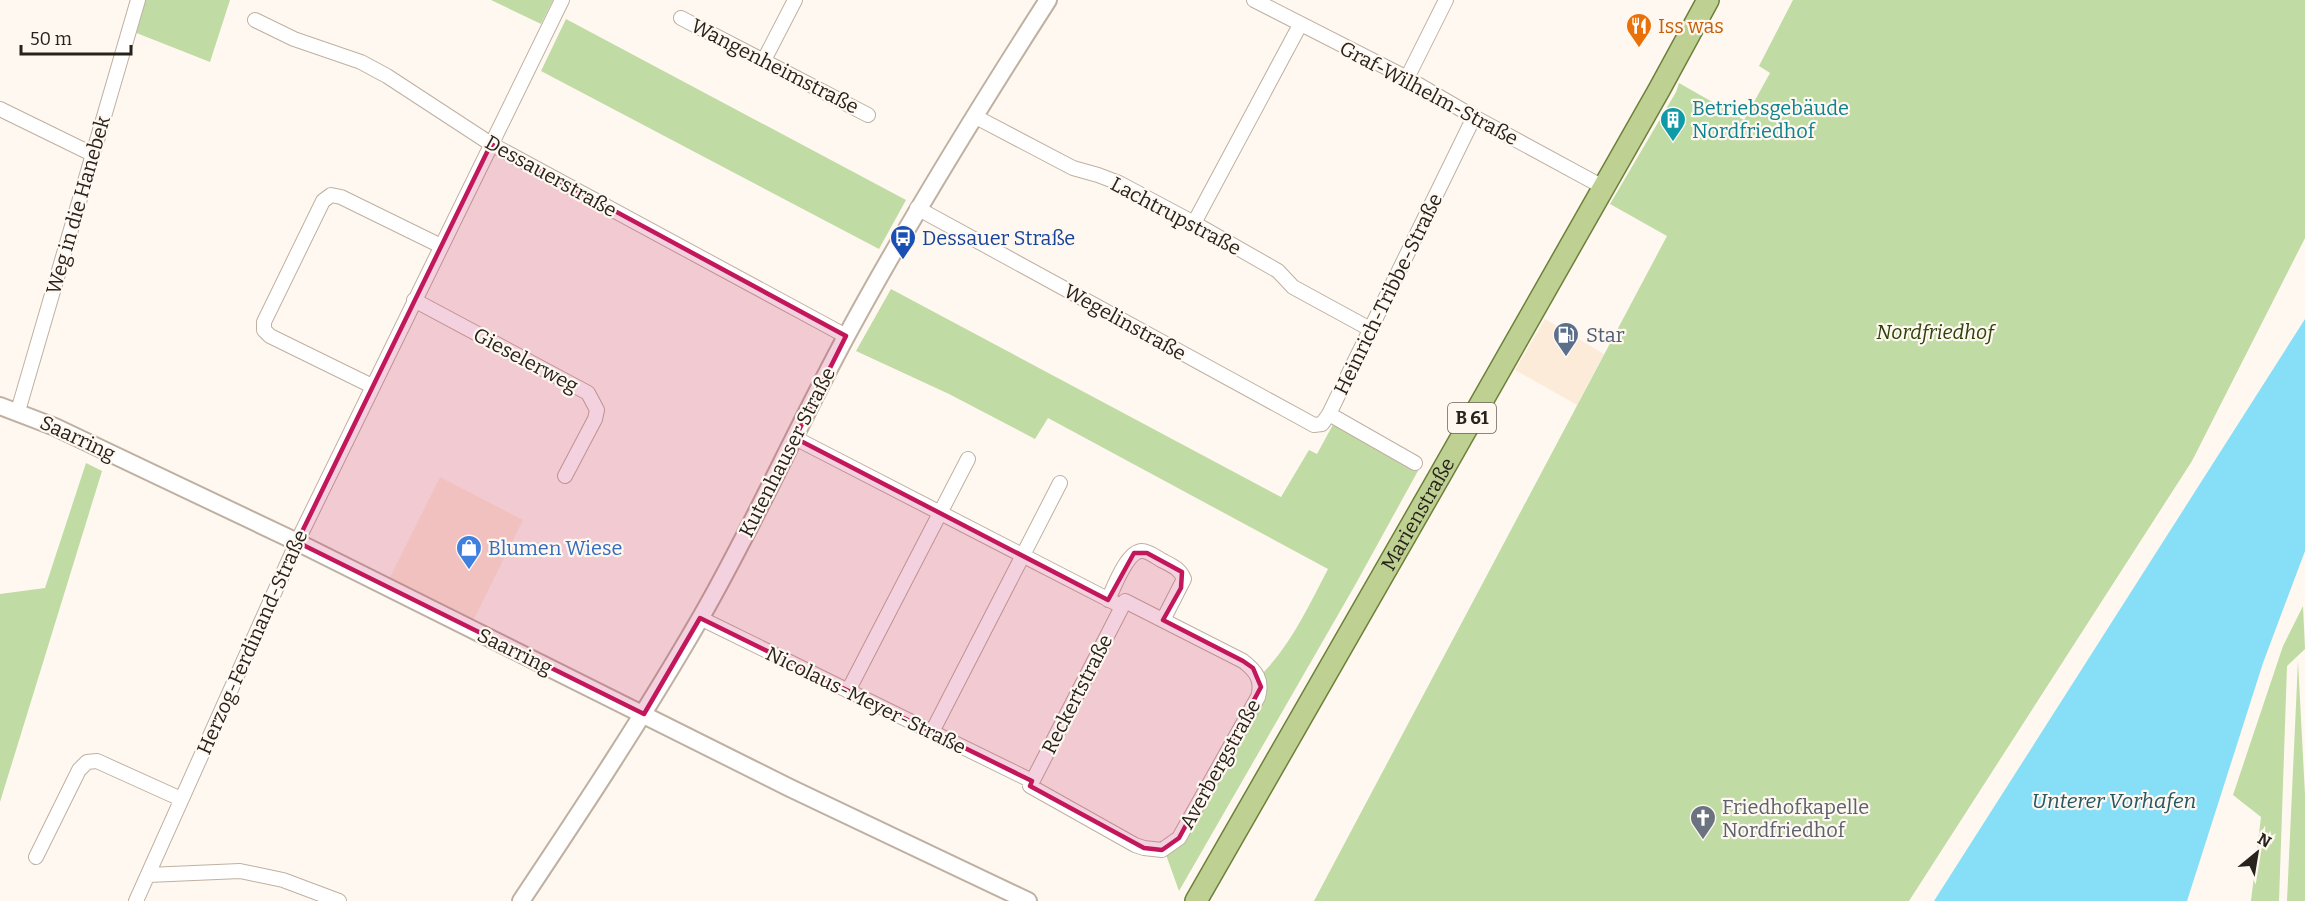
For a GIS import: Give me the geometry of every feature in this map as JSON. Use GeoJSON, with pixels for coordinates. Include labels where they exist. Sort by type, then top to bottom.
{"type":"FeatureCollection","features":[{"type":"Feature","properties":{"kind":"main road","name":"Marienstraße"},"geometry":{"type":"LineString","coordinates":[[1196,901],[1708,0]]}},
{"type":"Feature","properties":{"kind":"street","name":"Weg in die Hanebek"},"geometry":{"type":"LineString","coordinates":[[18,411],[138,0]]}},
{"type":"Feature","properties":{"kind":"street","name":"Herzog-Ferdinand-Straße"},"geometry":{"type":"LineString","coordinates":[[136,901],[297,542],[562,0]]}},
{"type":"Feature","properties":{"kind":"street"},"geometry":{"type":"LineString","coordinates":[[764,60],[795,0]]}},
{"type":"Feature","properties":{"kind":"street","name":"Kutenhauser Straße"},"geometry":{"type":"LineString","coordinates":[[521,901],[644,714],[700,618],[846,336],[917,208],[1048,0]]}},
{"type":"Feature","properties":{"kind":"street","name":"Graf-Wilhelm-Straße"},"geometry":{"type":"LineString","coordinates":[[1254,0],[1407,78],[1603,187]]}},
{"type":"Feature","properties":{"kind":"street"},"geometry":{"type":"LineString","coordinates":[[1407,78],[1446,0]]}},
{"type":"Feature","properties":{"kind":"street","name":"Wangenheimstraße"},"geometry":{"type":"LineString","coordinates":[[681,18],[868,115]]}},
{"type":"Feature","properties":{"kind":"street","name":"Dessauerstraße"},"geometry":{"type":"LineString","coordinates":[[255,20],[294,39],[361,62],[387,76],[491,144],[846,336]]}},
{"type":"Feature","properties":{"kind":"street"},"geometry":{"type":"LineString","coordinates":[[1194,224],[1300,25]]}},
{"type":"Feature","properties":{"kind":"street"},"geometry":{"type":"LineString","coordinates":[[0,109],[92,154]]}},
{"type":"Feature","properties":{"kind":"street","name":"Lachtrupstraße"},"geometry":{"type":"LineString","coordinates":[[974,116],[1073,168],[1119,183],[1278,271],[1293,287],[1370,328]]}},
{"type":"Feature","properties":{"kind":"street","name":"Heinrich-Tribbe-Straße"},"geometry":{"type":"LineString","coordinates":[[1415,463],[1329,414],[1474,117]]}},
{"type":"Feature","properties":{"kind":"street"},"geometry":{"type":"LineString","coordinates":[[372,386],[270,336],[264,330],[264,322],[322,201],[330,195],[341,197],[441,246]]}},
{"type":"Feature","properties":{"kind":"street","name":"Wegelinstraße"},"geometry":{"type":"LineString","coordinates":[[917,208],[1314,425],[1322,424],[1329,414]]}},
{"type":"Feature","properties":{"kind":"street","name":"Gieselerweg"},"geometry":{"type":"LineString","coordinates":[[414,300],[588,393],[597,410],[595,419],[565,476]]}},
{"type":"Feature","properties":{"kind":"street","name":"Saarring"},"geometry":{"type":"LineString","coordinates":[[0,406],[55,427],[297,542],[790,788],[1028,901]]}},
{"type":"Feature","properties":{"kind":"street"},"geometry":{"type":"LineString","coordinates":[[795,438],[1114,603]]}},
{"type":"Feature","properties":{"kind":"street"},"geometry":{"type":"LineString","coordinates":[[848,691],[968,459]]}},
{"type":"Feature","properties":{"kind":"street"},"geometry":{"type":"LineString","coordinates":[[932,732],[1060,483]]}},
{"type":"Feature","properties":{"kind":"street","name":"Reckertstraße"},"geometry":{"type":"LineString","coordinates":[[1032,781],[1114,603],[1128,560],[1134,553],[1148,552],[1182,572],[1184,579],[1163,620]]}},
{"type":"Feature","properties":{"kind":"street","name":"Averbergstraße"},"geometry":{"type":"LineString","coordinates":[[1032,781],[1030,786],[1144,848],[1162,850],[1179,838],[1258,697],[1261,687],[1259,677],[1242,661],[1127,601],[1114,603]]}},
{"type":"Feature","properties":{"kind":"street","name":"Nicolaus-Meyer-Straße"},"geometry":{"type":"LineString","coordinates":[[700,618],[1032,781]]}},
{"type":"Feature","properties":{"kind":"street"},"geometry":{"type":"LineString","coordinates":[[36,858],[79,770],[87,762],[97,761],[181,799]]}},
{"type":"Feature","properties":{"kind":"street"},"geometry":{"type":"LineString","coordinates":[[148,875],[240,871],[283,880],[339,901]]}},
{"type":"Feature","properties":{"kind":"highlighted area"},"geometry":{"type":"Polygon","coordinates":[[[491,144],[846,336],[795,438],[1108,600],[1134,553],[1147,553],[1182,572],[1181,588],[1163,620],[1243,661],[1253,668],[1261,687],[1179,838],[1162,850],[1144,848],[1030,786],[1032,781],[700,618],[644,714],[297,542],[491,144]]]}},
{"type":"Feature","properties":{"kind":"shaded area"},"geometry":{"type":"Polygon","coordinates":[[[1545,319],[1604,354],[1577,405],[1515,370],[1545,319]]]}},
{"type":"Feature","properties":{"kind":"shaded area"},"geometry":{"type":"Polygon","coordinates":[[[440,477],[523,520],[473,621],[389,579],[440,477]]]}},
{"type":"Feature","properties":{"kind":"green space"},"geometry":{"type":"Polygon","coordinates":[[[144,0],[230,0],[210,62],[134,32],[144,0]]]}},
{"type":"Feature","properties":{"kind":"green space"},"geometry":{"type":"Polygon","coordinates":[[[491,0],[553,0],[541,24],[491,0]]]}},
{"type":"Feature","properties":{"kind":"green space","name":"Nordfriedhof"},"geometry":{"type":"Polygon","coordinates":[[[1793,0],[2305,0],[2305,238],[2192,461],[1909,901],[1314,901],[1667,236],[1610,204],[1676,92],[1679,83],[1744,120],[1770,73],[1759,66],[1793,0]]]}},
{"type":"Feature","properties":{"kind":"green space"},"geometry":{"type":"Polygon","coordinates":[[[566,19],[906,200],[879,249],[541,71],[566,19]]]}},
{"type":"Feature","properties":{"kind":"green space"},"geometry":{"type":"Polygon","coordinates":[[[891,289],[1281,497],[1309,450],[1317,454],[1335,421],[1419,469],[1354,587],[1179,891],[1165,852],[1177,844],[1263,673],[1283,649],[1328,569],[1048,418],[1035,439],[949,394],[856,351],[891,289]]]}},
{"type":"Feature","properties":{"kind":"green space"},"geometry":{"type":"Polygon","coordinates":[[[86,463],[102,471],[0,802],[0,594],[45,588],[86,463]]]}},
{"type":"Feature","properties":{"kind":"green space"},"geometry":{"type":"Polygon","coordinates":[[[2303,606],[2305,649],[2287,666],[2279,901],[2251,901],[2261,817],[2233,795],[2283,646],[2303,606]]]}},
{"type":"Feature","properties":{"kind":"green space"},"geometry":{"type":"Polygon","coordinates":[[[2298,661],[2305,795],[2305,901],[2287,901],[2298,661]]]}},
{"type":"Feature","properties":{"kind":"water","name":"Unterer Vorhafen"},"geometry":{"type":"Polygon","coordinates":[[[2305,319],[2305,551],[2263,663],[2187,901],[1934,901],[2305,319]]]}},
{"type":"Feature","properties":{"kind":"place","name":"Iss was"},"geometry":{"type":"Point","coordinates":[1639,49]}},
{"type":"Feature","properties":{"kind":"place","name":"Betriebsgebäude Nordfriedhof"},"geometry":{"type":"Point","coordinates":[1673,143]}},
{"type":"Feature","properties":{"kind":"place","name":"Dessauer Straße"},"geometry":{"type":"Point","coordinates":[903,261]}},
{"type":"Feature","properties":{"kind":"place","name":"Star"},"geometry":{"type":"Point","coordinates":[1566,358]}},
{"type":"Feature","properties":{"kind":"place","name":"Blumen Wiese"},"geometry":{"type":"Point","coordinates":[469,571]}},
{"type":"Feature","properties":{"kind":"place","name":"Friedhofkapelle Nordfriedhof"},"geometry":{"type":"Point","coordinates":[1703,841]}}]}
